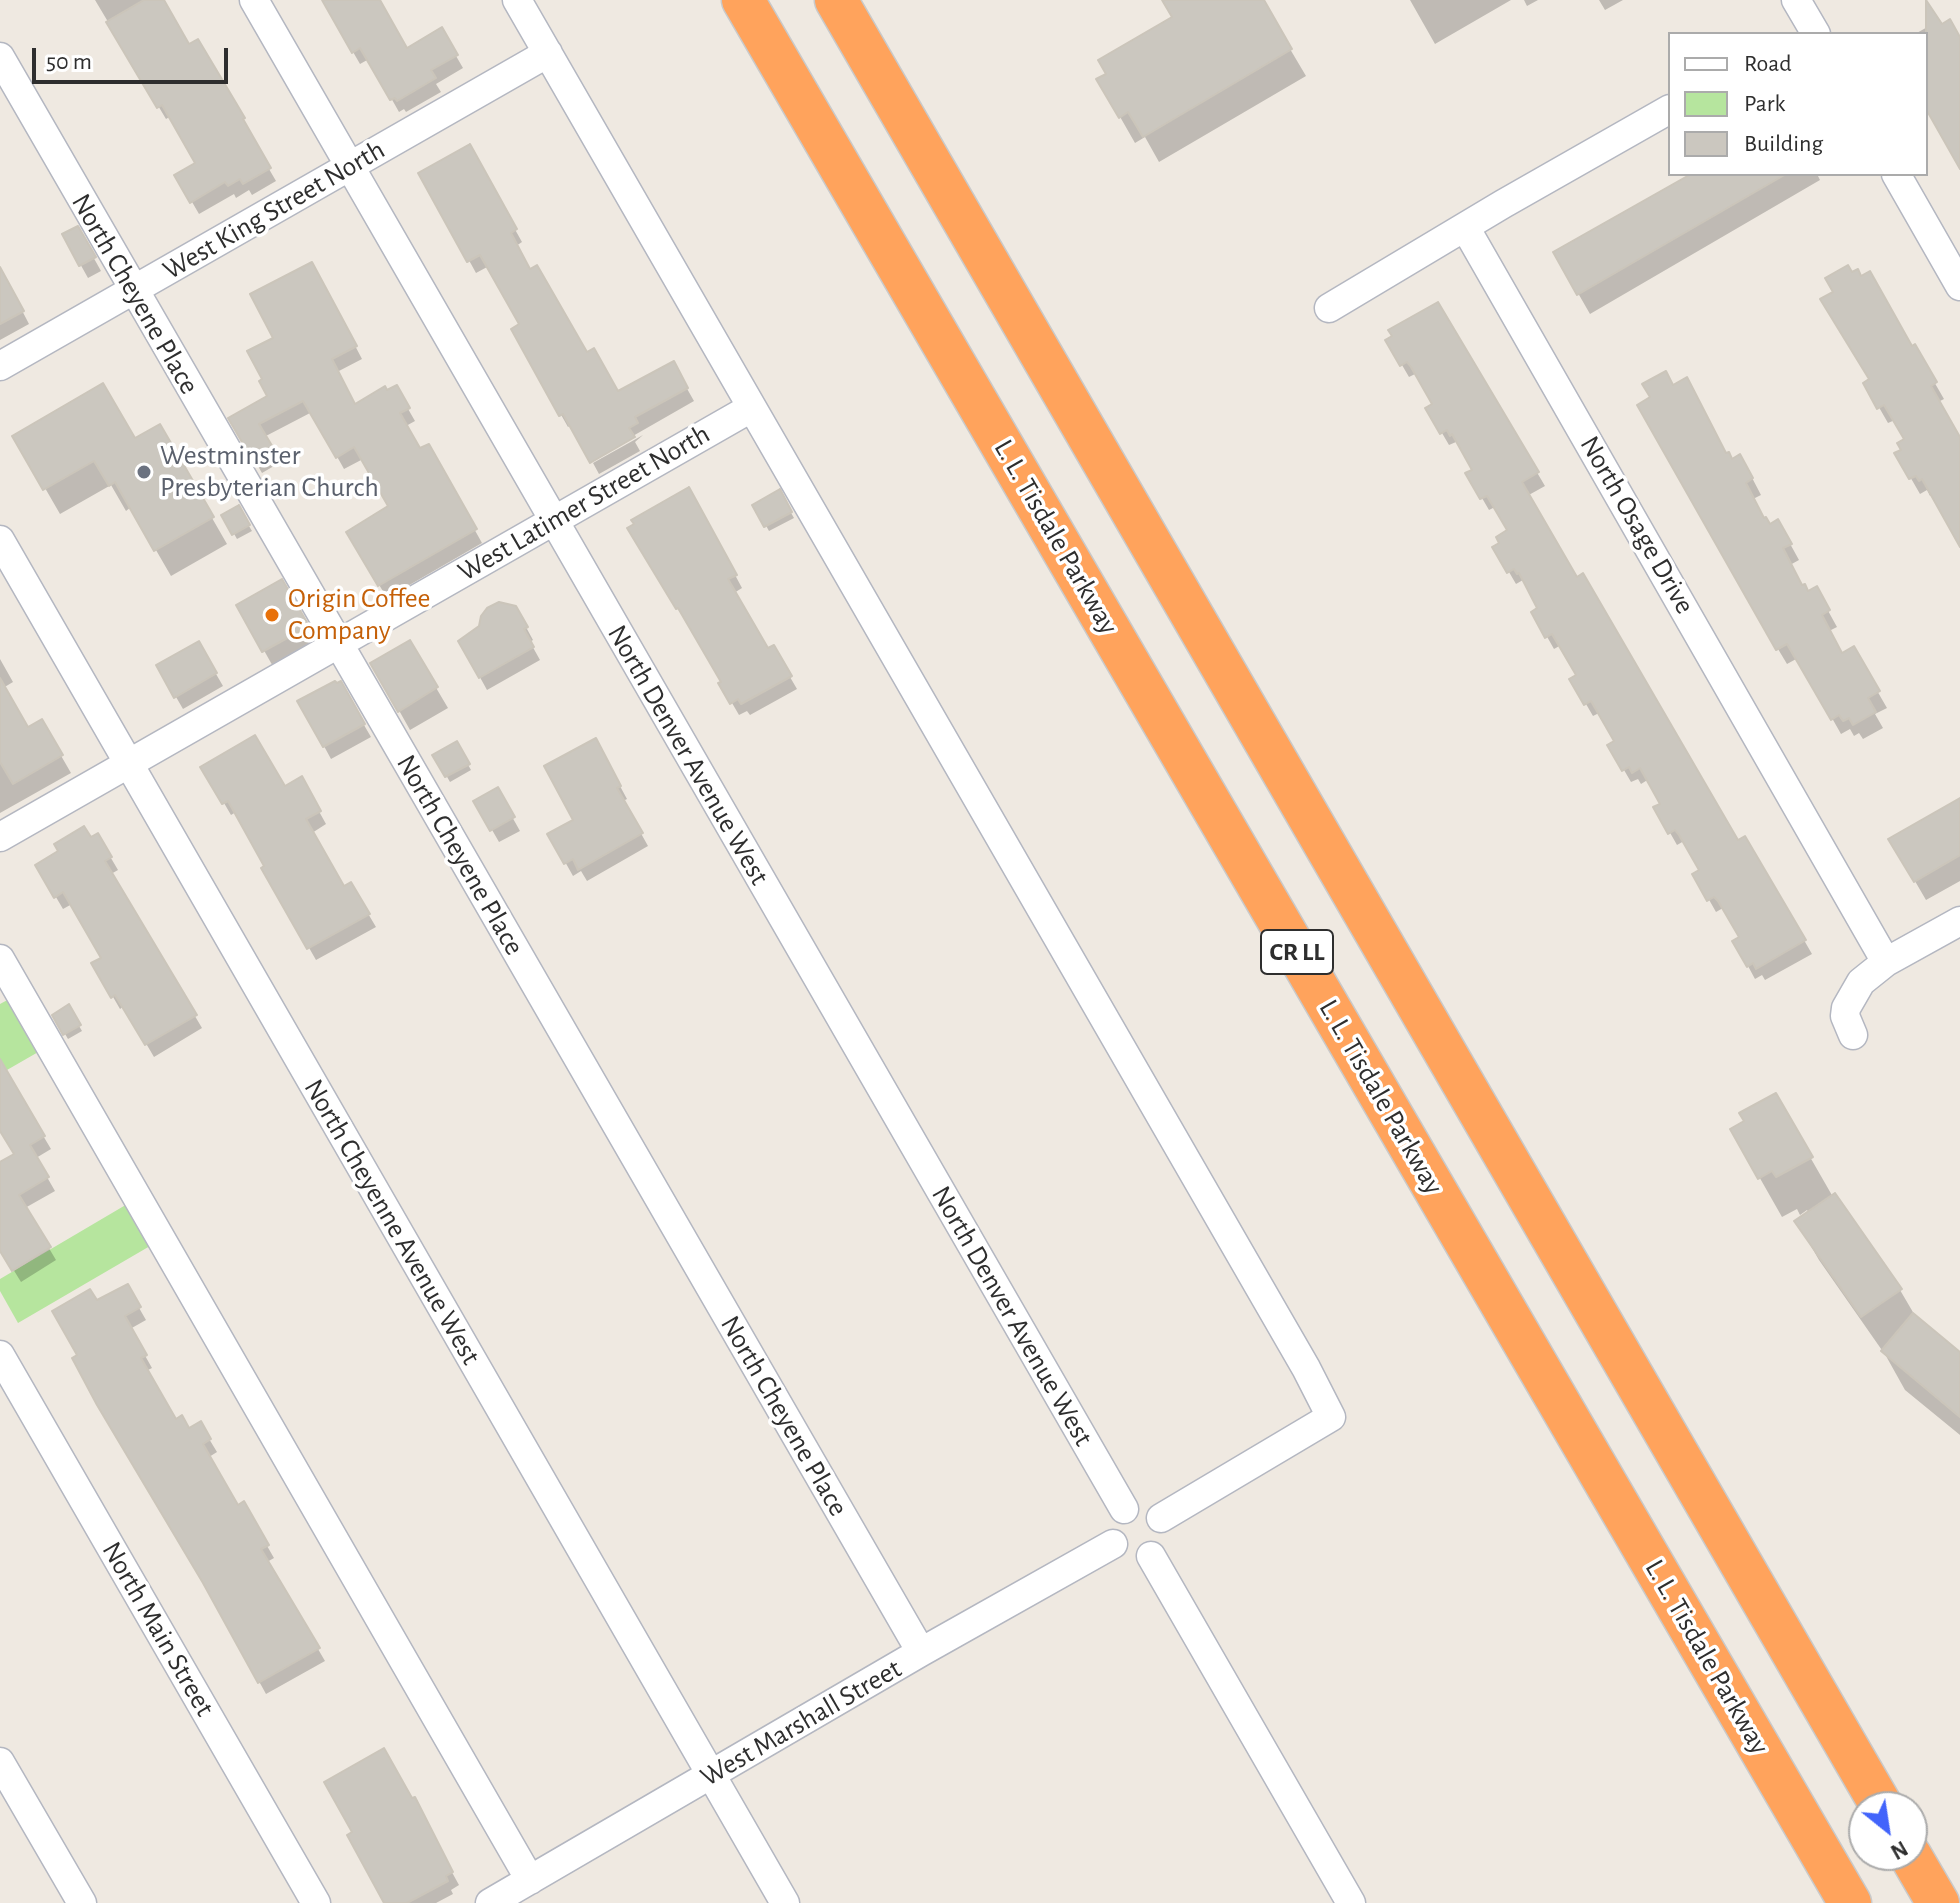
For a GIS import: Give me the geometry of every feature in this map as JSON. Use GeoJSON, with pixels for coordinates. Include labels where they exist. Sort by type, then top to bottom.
{"type":"FeatureCollection","features":[{"type":"Feature","properties":{"kind":"highway","name":"L. L. Tisdale Parkway"},"geometry":{"type":"LineString","coordinates":[[743,0],[1850,1903]]}},
{"type":"Feature","properties":{"kind":"highway","name":"CR LL"},"geometry":{"type":"LineString","coordinates":[[836,0],[1873,1791]]}},
{"type":"Feature","properties":{"kind":"highway"},"geometry":{"type":"LineString","coordinates":[[1919,1871],[1938,1903]]}},
{"type":"Feature","properties":{"kind":"street","name":"North Denver Avenue West"},"geometry":{"type":"LineString","coordinates":[[254,0],[1124,1509]]}},
{"type":"Feature","properties":{"kind":"street"},"geometry":{"type":"LineString","coordinates":[[517,0],[1306,1368],[1331,1417],[1161,1518]]}},
{"type":"Feature","properties":{"kind":"street"},"geometry":{"type":"LineString","coordinates":[[1796,0],[1810,32]]}},
{"type":"Feature","properties":{"kind":"street","name":"West King Street North"},"geometry":{"type":"LineString","coordinates":[[0,366],[548,53]]}},
{"type":"Feature","properties":{"kind":"street","name":"North Cheyene Place"},"geometry":{"type":"LineString","coordinates":[[0,57],[921,1652]]}},
{"type":"Feature","properties":{"kind":"street"},"geometry":{"type":"LineString","coordinates":[[1329,308],[1668,110]]}},
{"type":"Feature","properties":{"kind":"street"},"geometry":{"type":"LineString","coordinates":[[1897,176],[1960,286]]}},
{"type":"Feature","properties":{"kind":"street","name":"North Osage Drive"},"geometry":{"type":"LineString","coordinates":[[1465,227],[1886,962]]}},
{"type":"Feature","properties":{"kind":"street","name":"West Latimer Street North"},"geometry":{"type":"LineString","coordinates":[[0,837],[751,408]]}},
{"type":"Feature","properties":{"kind":"street","name":"North Cheyenne Avenue West"},"geometry":{"type":"LineString","coordinates":[[0,540],[785,1903]]}},
{"type":"Feature","properties":{"kind":"street"},"geometry":{"type":"LineString","coordinates":[[1853,1035],[1845,1016],[1846,1008],[1861,982],[1886,962],[1960,921]]}},
{"type":"Feature","properties":{"kind":"street"},"geometry":{"type":"LineString","coordinates":[[0,959],[530,1880]]}},
{"type":"Feature","properties":{"kind":"street","name":"North Main Street"},"geometry":{"type":"LineString","coordinates":[[0,1355],[316,1903]]}},
{"type":"Feature","properties":{"kind":"street"},"geometry":{"type":"LineString","coordinates":[[1138,1504],[1146,1506],[1161,1518],[1164,1540],[1151,1556],[1134,1559],[1125,1556],[1113,1544],[1110,1533],[1112,1524],[1124,1509],[1138,1504]]}},
{"type":"Feature","properties":{"kind":"street","name":"West Marshall Street"},"geometry":{"type":"LineString","coordinates":[[490,1903],[1113,1544]]}},
{"type":"Feature","properties":{"kind":"street"},"geometry":{"type":"LineString","coordinates":[[1151,1556],[1351,1903]]}},
{"type":"Feature","properties":{"kind":"street"},"geometry":{"type":"LineString","coordinates":[[0,1762],[82,1903]]}},
{"type":"Feature","properties":{"kind":"green space"},"geometry":{"type":"Polygon","coordinates":[[[13,997],[40,1051],[0,1074],[0,1004],[13,997]]]}},
{"type":"Feature","properties":{"kind":"green space"},"geometry":{"type":"Polygon","coordinates":[[[129,1203],[150,1246],[18,1323],[0,1291],[0,1279],[129,1203]]]}},
{"type":"Feature","properties":{"kind":"building"},"geometry":{"type":"Polygon","coordinates":[[[144,0],[164,0],[189,44],[198,39],[271,168],[243,184],[240,179],[228,186],[225,182],[190,203],[174,175],[195,163],[162,105],[157,108],[106,22],[144,0]]]}},
{"type":"Feature","properties":{"kind":"building"},"geometry":{"type":"Polygon","coordinates":[[[322,0],[380,0],[407,48],[442,27],[458,55],[431,70],[436,78],[397,101],[395,98],[390,100],[360,48],[352,53],[322,0]]]}},
{"type":"Feature","properties":{"kind":"building"},"geometry":{"type":"Polygon","coordinates":[[[1162,0],[1264,0],[1292,49],[1143,137],[1128,112],[1119,118],[1096,79],[1106,74],[1098,60],[1172,17],[1162,0]]]}},
{"type":"Feature","properties":{"kind":"building"},"geometry":{"type":"Polygon","coordinates":[[[1926,0],[1942,24],[1950,19],[1960,37],[1960,169],[1928,113],[1926,0]]]}},
{"type":"Feature","properties":{"kind":"building"},"geometry":{"type":"Polygon","coordinates":[[[470,144],[517,229],[511,233],[530,269],[537,265],[587,352],[594,348],[618,391],[674,361],[688,388],[635,417],[638,423],[629,428],[635,437],[590,463],[563,414],[559,416],[511,329],[519,324],[480,255],[467,262],[418,173],[470,144]]]}},
{"type":"Feature","properties":{"kind":"building"},"geometry":{"type":"Polygon","coordinates":[[[1687,176],[1783,176],[1577,295],[1553,252],[1687,176]]]}},
{"type":"Feature","properties":{"kind":"building"},"geometry":{"type":"Polygon","coordinates":[[[78,226],[96,257],[79,266],[62,234],[78,226]]]}},
{"type":"Feature","properties":{"kind":"building"},"geometry":{"type":"Polygon","coordinates":[[[312,262],[357,346],[332,359],[355,404],[385,386],[387,390],[397,385],[410,408],[400,413],[420,448],[429,444],[477,529],[378,586],[346,532],[388,506],[354,447],[336,458],[303,401],[259,424],[274,449],[253,461],[228,418],[267,396],[247,351],[273,338],[250,294],[312,262]]]}},
{"type":"Feature","properties":{"kind":"building"},"geometry":{"type":"Polygon","coordinates":[[[1848,265],[1852,272],[1858,269],[1861,276],[1870,271],[1912,346],[1915,344],[1937,382],[1931,386],[1960,437],[1960,547],[1922,479],[1919,481],[1916,476],[1909,479],[1894,453],[1901,450],[1897,443],[1904,439],[1884,405],[1877,409],[1863,383],[1869,379],[1820,299],[1833,292],[1825,278],[1848,265]]]}},
{"type":"Feature","properties":{"kind":"building"},"geometry":{"type":"Polygon","coordinates":[[[0,267],[24,311],[0,324],[0,267]]]}},
{"type":"Feature","properties":{"kind":"building"},"geometry":{"type":"Polygon","coordinates":[[[1438,302],[1539,472],[1522,482],[1577,577],[1583,573],[1738,840],[1745,836],[1806,940],[1756,969],[1753,963],[1747,967],[1732,941],[1739,937],[1718,901],[1714,897],[1707,901],[1692,874],[1699,870],[1679,835],[1675,830],[1668,834],[1653,807],[1660,804],[1640,768],[1632,773],[1629,767],[1622,771],[1607,745],[1614,741],[1591,701],[1584,705],[1569,679],[1576,675],[1552,634],[1545,638],[1531,612],[1537,608],[1519,573],[1514,569],[1507,573],[1492,547],[1499,543],[1496,537],[1507,530],[1487,496],[1480,499],[1465,473],[1472,470],[1452,434],[1450,436],[1447,430],[1440,434],[1425,408],[1432,404],[1411,367],[1407,362],[1400,366],[1385,340],[1392,336],[1388,330],[1438,302]]]}},
{"type":"Feature","properties":{"kind":"building"},"geometry":{"type":"Polygon","coordinates":[[[1666,371],[1673,385],[1687,377],[1726,453],[1729,452],[1732,459],[1740,454],[1753,478],[1746,483],[1764,518],[1770,524],[1778,519],[1792,544],[1783,548],[1802,585],[1805,584],[1808,591],[1817,586],[1830,610],[1822,615],[1842,653],[1854,646],[1880,691],[1868,698],[1876,712],[1853,725],[1849,718],[1843,721],[1839,715],[1831,720],[1787,644],[1776,650],[1637,405],[1650,397],[1642,384],[1666,371]]]}},
{"type":"Feature","properties":{"kind":"building","name":"Westminster Presbyterian Church"},"geometry":{"type":"Polygon","coordinates":[[[103,383],[135,438],[160,424],[214,517],[154,551],[115,482],[109,486],[94,461],[43,490],[12,436],[103,383]]]}},
{"type":"Feature","properties":{"kind":"building"},"geometry":{"type":"Polygon","coordinates":[[[689,487],[737,575],[728,579],[768,648],[774,645],[792,676],[741,704],[738,699],[730,704],[718,683],[721,682],[678,608],[627,528],[634,524],[631,520],[689,487]]]}},
{"type":"Feature","properties":{"kind":"building"},"geometry":{"type":"Polygon","coordinates":[[[780,489],[792,512],[764,527],[752,505],[780,489]]]}},
{"type":"Feature","properties":{"kind":"building"},"geometry":{"type":"Polygon","coordinates":[[[239,505],[250,525],[232,535],[221,515],[239,505]]]}},
{"type":"Feature","properties":{"kind":"building","name":"Origin Coffee Company"},"geometry":{"type":"Polygon","coordinates":[[[282,579],[309,626],[262,652],[236,605],[282,579]]]}},
{"type":"Feature","properties":{"kind":"building"},"geometry":{"type":"Polygon","coordinates":[[[499,602],[516,606],[528,627],[524,629],[534,647],[479,678],[458,641],[479,626],[487,608],[499,602]]]}},
{"type":"Feature","properties":{"kind":"building"},"geometry":{"type":"Polygon","coordinates":[[[410,640],[438,687],[398,712],[370,663],[410,640]]]}},
{"type":"Feature","properties":{"kind":"building"},"geometry":{"type":"Polygon","coordinates":[[[199,641],[217,673],[174,698],[156,665],[199,641]]]}},
{"type":"Feature","properties":{"kind":"building"},"geometry":{"type":"Polygon","coordinates":[[[0,678],[28,727],[42,719],[63,755],[13,784],[0,762],[0,678]]]}},
{"type":"Feature","properties":{"kind":"building"},"geometry":{"type":"Polygon","coordinates":[[[335,681],[341,681],[365,724],[323,747],[297,701],[335,681]]]}},
{"type":"Feature","properties":{"kind":"building"},"geometry":{"type":"Polygon","coordinates":[[[255,735],[285,786],[302,776],[321,811],[306,819],[344,886],[351,882],[370,914],[307,949],[261,868],[264,866],[228,801],[222,804],[200,767],[255,735]]]}},
{"type":"Feature","properties":{"kind":"building"},"geometry":{"type":"Polygon","coordinates":[[[596,738],[621,786],[617,788],[643,833],[578,870],[573,859],[564,864],[547,834],[573,820],[544,766],[596,738]]]}},
{"type":"Feature","properties":{"kind":"building"},"geometry":{"type":"Polygon","coordinates":[[[457,741],[470,764],[445,777],[432,755],[457,741]]]}},
{"type":"Feature","properties":{"kind":"building"},"geometry":{"type":"Polygon","coordinates":[[[498,787],[515,817],[490,831],[473,801],[498,787]]]}},
{"type":"Feature","properties":{"kind":"building"},"geometry":{"type":"Polygon","coordinates":[[[1960,798],[1960,855],[1914,882],[1888,839],[1960,798]]]}},
{"type":"Feature","properties":{"kind":"building"},"geometry":{"type":"Polygon","coordinates":[[[84,826],[91,837],[98,833],[112,857],[105,861],[197,1015],[145,1045],[115,995],[111,998],[91,963],[101,958],[63,892],[54,898],[35,865],[58,851],[54,844],[84,826]]]}},
{"type":"Feature","properties":{"kind":"building"},"geometry":{"type":"Polygon","coordinates":[[[69,1004],[81,1025],[63,1035],[52,1015],[69,1004]]]}},
{"type":"Feature","properties":{"kind":"building"},"geometry":{"type":"Polygon","coordinates":[[[0,1059],[45,1136],[30,1145],[49,1177],[19,1195],[51,1247],[12,1271],[0,1251],[0,1162],[14,1154],[0,1131],[0,1059]]]}},
{"type":"Feature","properties":{"kind":"building"},"geometry":{"type":"Polygon","coordinates":[[[1776,1093],[1813,1157],[1776,1177],[1772,1171],[1758,1179],[1730,1129],[1744,1121],[1739,1113],[1776,1093]]]}},
{"type":"Feature","properties":{"kind":"building"},"geometry":{"type":"Polygon","coordinates":[[[1835,1193],[1902,1289],[1861,1317],[1794,1221],[1835,1193]]]}},
{"type":"Feature","properties":{"kind":"building"},"geometry":{"type":"Polygon","coordinates":[[[128,1284],[141,1307],[125,1316],[147,1355],[141,1358],[176,1419],[182,1415],[189,1428],[201,1421],[211,1439],[203,1444],[238,1505],[244,1501],[269,1545],[261,1549],[320,1648],[258,1683],[203,1583],[97,1405],[72,1358],[77,1355],[52,1311],[90,1289],[97,1300],[128,1284]]]}},
{"type":"Feature","properties":{"kind":"building"},"geometry":{"type":"Polygon","coordinates":[[[1913,1313],[1960,1352],[1960,1417],[1881,1351],[1913,1313]]]}},
{"type":"Feature","properties":{"kind":"building"},"geometry":{"type":"Polygon","coordinates":[[[384,1748],[412,1798],[415,1797],[453,1872],[446,1876],[448,1881],[407,1903],[384,1903],[347,1835],[352,1832],[324,1782],[384,1748]]]}},
{"type":"Feature","properties":{"kind":"place","name":"Westminster Presbyterian Church"},"geometry":{"type":"Point","coordinates":[144,472]}},
{"type":"Feature","properties":{"kind":"place","name":"Origin Coffee Company"},"geometry":{"type":"Point","coordinates":[272,615]}}]}
